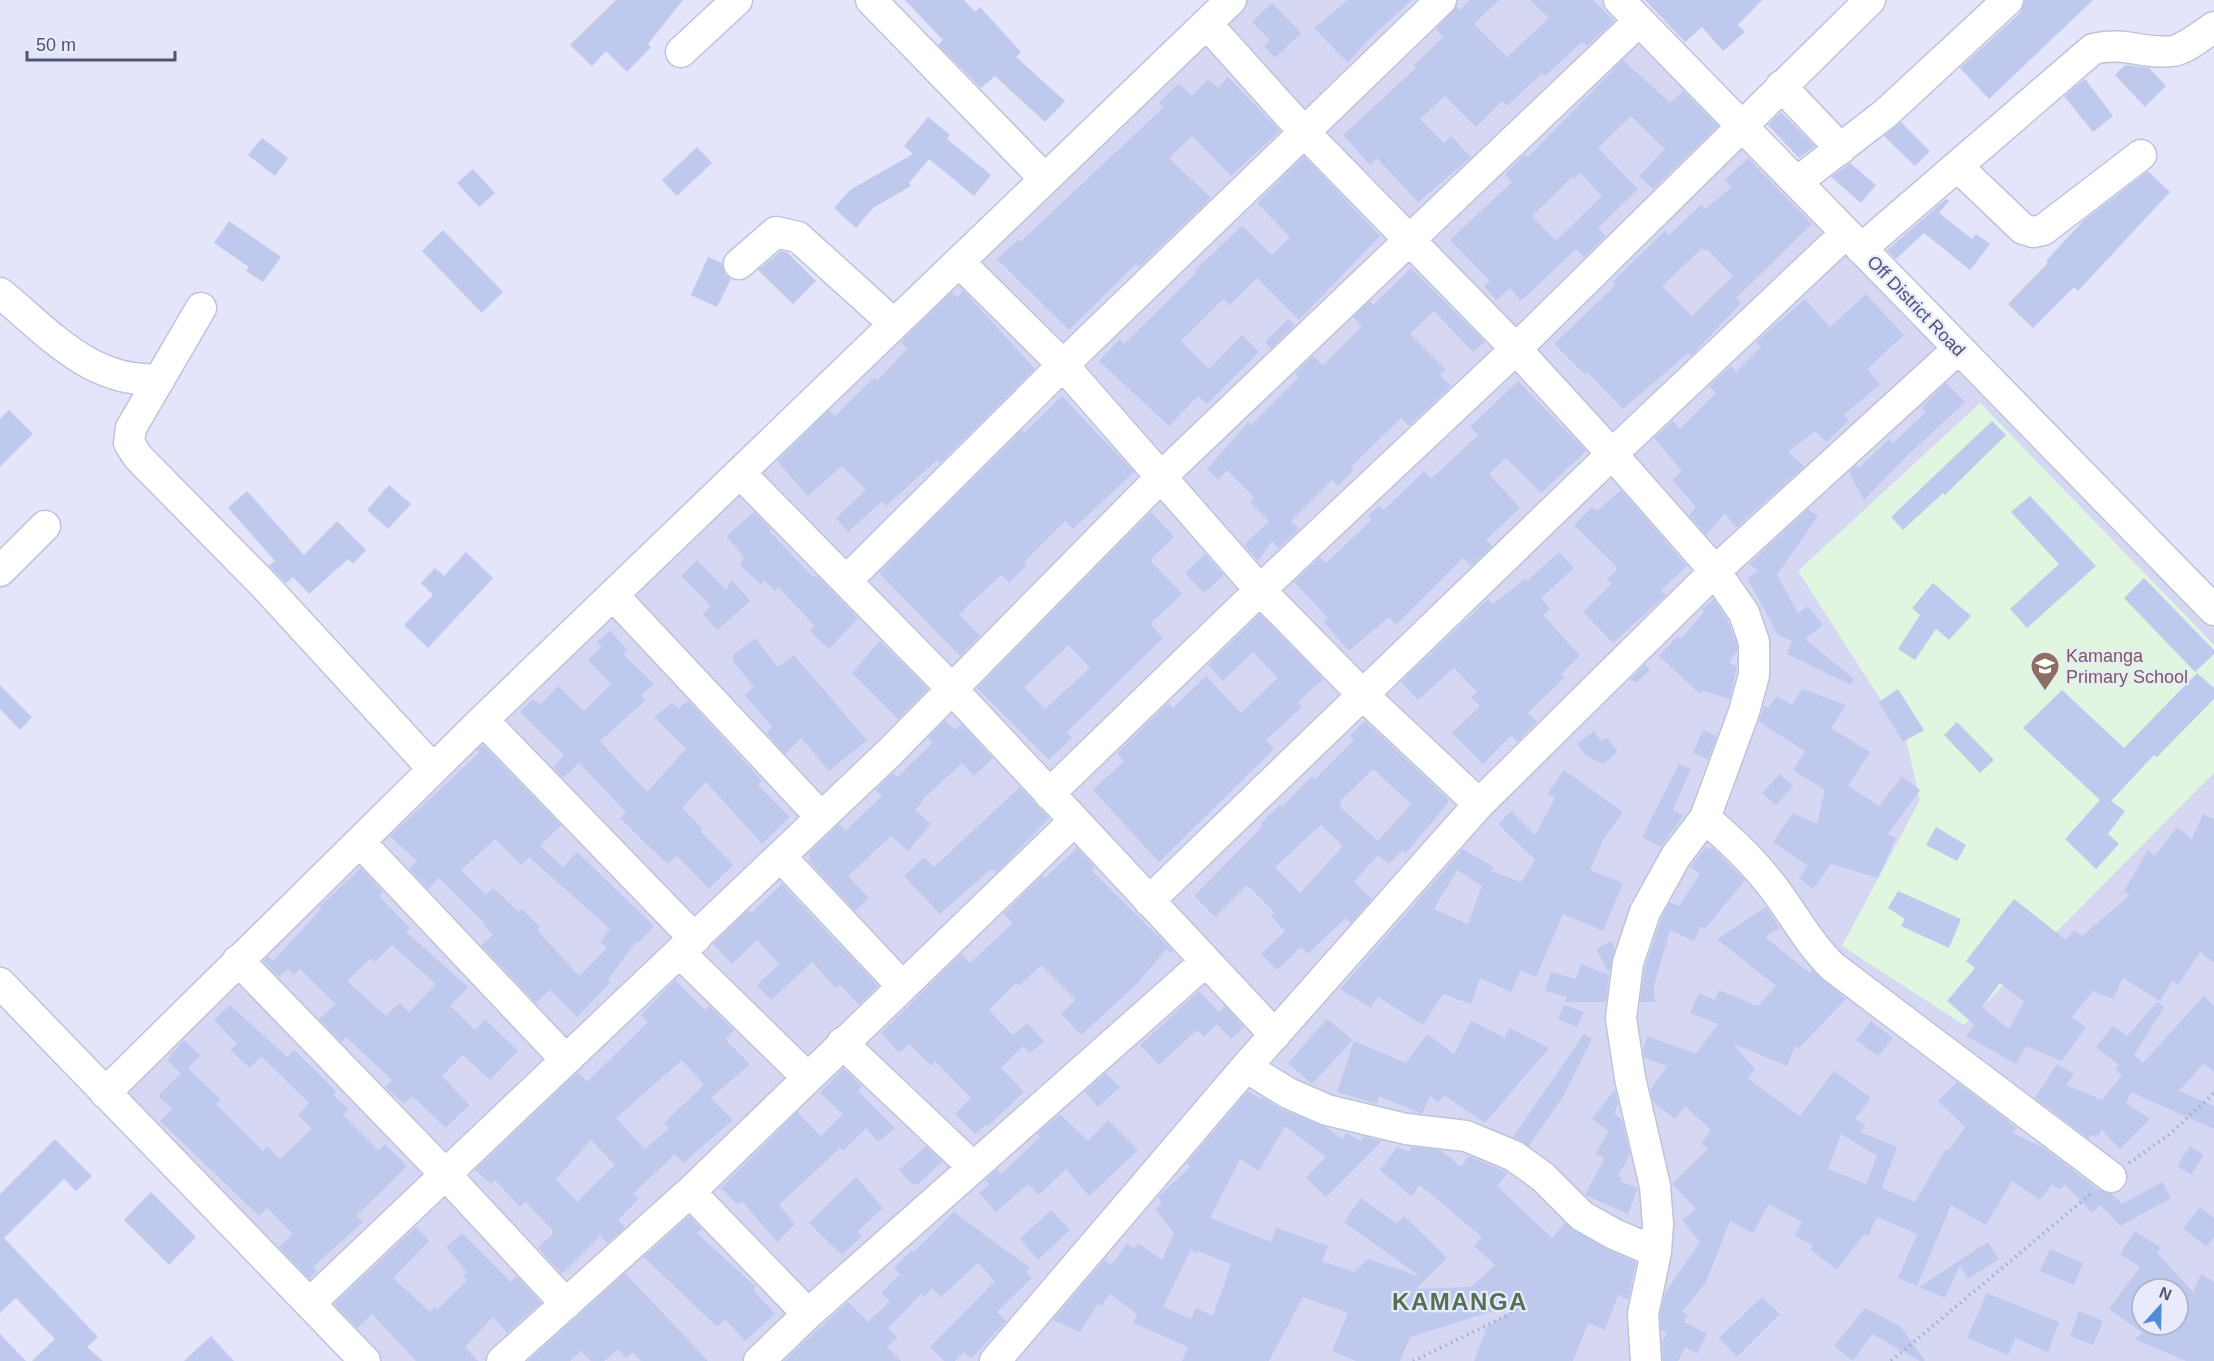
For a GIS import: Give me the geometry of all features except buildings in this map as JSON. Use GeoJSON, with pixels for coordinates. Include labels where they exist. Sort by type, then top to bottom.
{"type":"FeatureCollection","features":[{"type":"Feature","properties":{"kind":"street"},"geometry":{"type":"LineString","coordinates":[[681,52],[737,0]]}},
{"type":"Feature","properties":{"kind":"street"},"geometry":{"type":"LineString","coordinates":[[870,0],[1046,179]]}},
{"type":"Feature","properties":{"kind":"street"},"geometry":{"type":"LineString","coordinates":[[105,1093],[483,720],[1231,0]]}},
{"type":"Feature","properties":{"kind":"street"},"geometry":{"type":"LineString","coordinates":[[847,580],[1063,365],[1441,0]]}},
{"type":"Feature","properties":{"kind":"street"},"geometry":{"type":"LineString","coordinates":[[1049,794],[1260,590],[1516,349],[1741,124],[1870,0]]}},
{"type":"Feature","properties":{"kind":"street"},"geometry":{"type":"LineString","coordinates":[[1797,182],[1841,149],[1926,78],[2008,0]]}},
{"type":"Feature","properties":{"kind":"street"},"geometry":{"type":"LineString","coordinates":[[310,1303],[447,1176],[889,753],[1161,476],[1411,239],[1629,10]]}},
{"type":"Feature","properties":{"kind":"street","name":"Off District Road"},"geometry":{"type":"LineString","coordinates":[[1629,10],[1957,350],[2214,610]]}},
{"type":"Feature","properties":{"kind":"street"},"geometry":{"type":"LineString","coordinates":[[1207,24],[1304,132],[1411,239],[1612,454],[1715,571],[1744,613],[1754,642],[1754,675],[1744,712],[1705,818],[1676,856],[1645,912],[1628,963],[1621,1018],[1630,1078],[1655,1186],[1658,1224],[1656,1252],[1643,1314],[1646,1361]]}},
{"type":"Feature","properties":{"kind":"street"},"geometry":{"type":"LineString","coordinates":[[1149,901],[1612,454],[1854,241],[1957,166],[2093,49],[2111,44],[2157,51],[2175,50],[2214,27]]}},
{"type":"Feature","properties":{"kind":"street"},"geometry":{"type":"LineString","coordinates":[[1781,86],[1841,149]]}},
{"type":"Feature","properties":{"kind":"street"},"geometry":{"type":"LineString","coordinates":[[1957,166],[2023,229],[2033,232],[2043,230],[2141,155]]}},
{"type":"Feature","properties":{"kind":"street"},"geometry":{"type":"LineString","coordinates":[[739,264],[776,232],[798,237],[894,324]]}},
{"type":"Feature","properties":{"kind":"street"},"geometry":{"type":"LineString","coordinates":[[959,262],[1063,365],[1260,590],[1362,694],[1479,804]]}},
{"type":"Feature","properties":{"kind":"street"},"geometry":{"type":"LineString","coordinates":[[0,293],[59,343],[107,374],[137,381],[160,379]]}},
{"type":"Feature","properties":{"kind":"street"},"geometry":{"type":"LineString","coordinates":[[201,308],[131,428],[129,442],[138,457],[263,584],[433,769]]}},
{"type":"Feature","properties":{"kind":"street"},"geometry":{"type":"LineString","coordinates":[[995,1361],[1246,1067],[1479,804],[1715,571],[1957,350]]}},
{"type":"Feature","properties":{"kind":"street"},"geometry":{"type":"LineString","coordinates":[[740,473],[951,688],[1275,1035]]}},
{"type":"Feature","properties":{"kind":"street"},"geometry":{"type":"LineString","coordinates":[[0,571],[45,526]]}},
{"type":"Feature","properties":{"kind":"street"},"geometry":{"type":"LineString","coordinates":[[613,595],[821,817]]}},
{"type":"Feature","properties":{"kind":"street"},"geometry":{"type":"LineString","coordinates":[[483,720],[807,1077]]}},
{"type":"Feature","properties":{"kind":"street"},"geometry":{"type":"LineString","coordinates":[[1705,818],[1741,850],[1766,877],[1814,948],[1833,967],[2111,1177]]}},
{"type":"Feature","properties":{"kind":"street"},"geometry":{"type":"LineString","coordinates":[[502,1361],[690,1192],[1074,821]]}},
{"type":"Feature","properties":{"kind":"street"},"geometry":{"type":"LineString","coordinates":[[360,842],[566,1060]]}},
{"type":"Feature","properties":{"kind":"street"},"geometry":{"type":"LineString","coordinates":[[781,857],[902,986]]}},
{"type":"Feature","properties":{"kind":"street"},"geometry":{"type":"LineString","coordinates":[[238,960],[447,1176],[566,1304]]}},
{"type":"Feature","properties":{"kind":"street"},"geometry":{"type":"LineString","coordinates":[[759,1361],[808,1314],[1205,962]]}},
{"type":"Feature","properties":{"kind":"street"},"geometry":{"type":"LineString","coordinates":[[0,983],[365,1361]]}},
{"type":"Feature","properties":{"kind":"street"},"geometry":{"type":"LineString","coordinates":[[842,1043],[973,1167]]}},
{"type":"Feature","properties":{"kind":"street"},"geometry":{"type":"LineString","coordinates":[[1246,1067],[1288,1093],[1327,1110],[1406,1129],[1466,1136],[1514,1156],[1542,1177],[1582,1216],[1614,1234],[1656,1252]]}},
{"type":"Feature","properties":{"kind":"street"},"geometry":{"type":"LineString","coordinates":[[690,1192],[808,1314]]}},
{"type":"Feature","properties":{"kind":"path"},"geometry":{"type":"LineString","coordinates":[[1891,1361],[2046,1234],[2111,1177],[2170,1134],[2214,1093]]}},
{"type":"Feature","properties":{"kind":"path"},"geometry":{"type":"LineString","coordinates":[[1413,1361],[1506,1316],[1526,1300]]}},
{"type":"Feature","properties":{"kind":"shaded area"},"geometry":{"type":"Polygon","coordinates":[[[1216,0],[1620,0],[2214,608],[2214,1361],[365,1361],[102,1084],[1216,0]]]}},
{"type":"Feature","properties":{"kind":"shaded area","name":"Kamanga Primary School"},"geometry":{"type":"Polygon","coordinates":[[[1980,403],[2214,645],[2214,773],[1964,1025],[1842,946],[1920,800],[1906,739],[1798,571],[1980,403]]]}},
{"type":"Feature","properties":{"kind":"place","name":"Kamanga Primary School"},"geometry":{"type":"Point","coordinates":[2045,692]}},
{"type":"Feature","properties":{"kind":"district","name":"KAMANGA"},"geometry":{"type":"Point","coordinates":[1460,1302]}}]}
